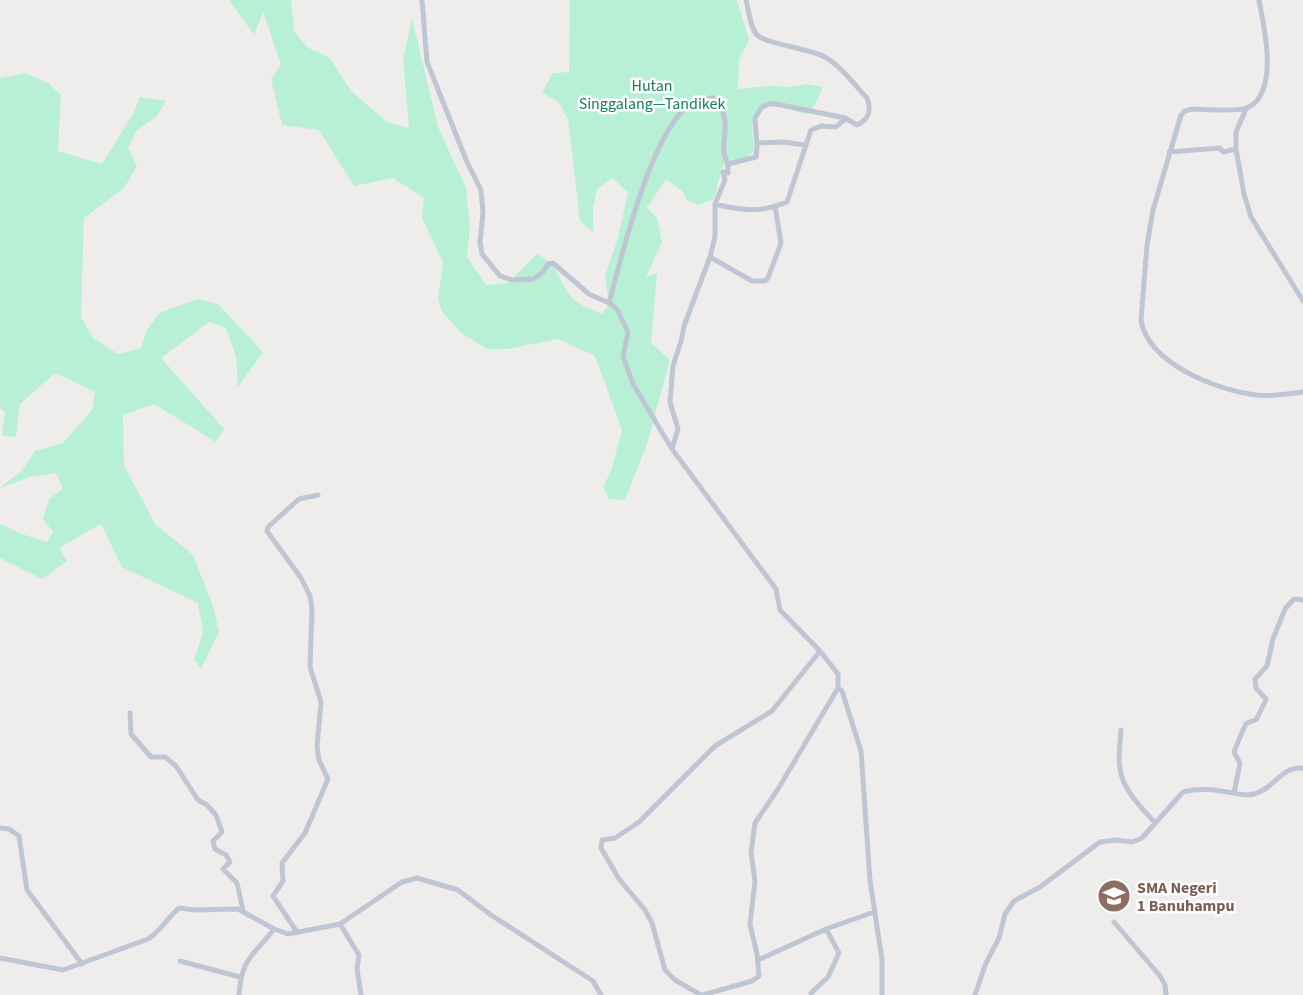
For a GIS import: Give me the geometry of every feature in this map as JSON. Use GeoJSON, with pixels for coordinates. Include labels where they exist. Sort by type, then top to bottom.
{"type":"FeatureCollection","features":[{"type":"Feature","properties":{"kind":"street"},"geometry":{"type":"LineString","coordinates":[[422,0],[427,62],[467,162],[481,190],[483,212],[480,249],[482,254],[500,276],[512,280],[533,279],[542,273],[548,264],[553,263],[589,294],[609,303],[621,317],[628,332],[623,356],[633,384],[672,449],[776,589],[780,610],[820,651],[838,674],[838,688],[755,823],[751,852],[755,882],[750,924],[758,960],[757,979],[702,995],[675,980],[665,970],[652,923],[645,910],[619,879],[600,844],[602,840],[615,838],[639,822],[715,746],[772,711],[790,685],[820,651]]}},
{"type":"Feature","properties":{"kind":"street"},"geometry":{"type":"LineString","coordinates":[[728,164],[756,157],[755,118],[762,107],[769,104],[844,118],[857,125],[865,121],[870,106],[867,98],[829,60],[820,55],[762,39],[754,31],[746,0]]}},
{"type":"Feature","properties":{"kind":"street"},"geometry":{"type":"LineString","coordinates":[[1259,0],[1268,54],[1265,83],[1259,98],[1246,109],[1236,132],[1236,149],[1244,194],[1251,217],[1303,301]]}},
{"type":"Feature","properties":{"kind":"street"},"geometry":{"type":"LineString","coordinates":[[609,303],[636,204],[665,137],[690,105],[703,99],[713,98],[721,107],[726,121],[724,149],[728,173],[723,172],[725,180],[715,204],[715,236],[710,257],[684,326],[673,366],[670,402],[678,429],[672,449]]}},
{"type":"Feature","properties":{"kind":"street"},"geometry":{"type":"LineString","coordinates":[[1246,109],[1192,109],[1181,115],[1153,210],[1147,245],[1141,320],[1143,331],[1165,359],[1216,385],[1257,396],[1303,392]]}},
{"type":"Feature","properties":{"kind":"street"},"geometry":{"type":"LineString","coordinates":[[715,204],[742,210],[767,209],[787,202],[811,130],[816,126],[836,127],[844,118]]}},
{"type":"Feature","properties":{"kind":"street"},"geometry":{"type":"LineString","coordinates":[[757,143],[783,142],[805,145]]}},
{"type":"Feature","properties":{"kind":"street"},"geometry":{"type":"LineString","coordinates":[[1169,152],[1220,148],[1223,152],[1236,149]]}},
{"type":"Feature","properties":{"kind":"street"},"geometry":{"type":"LineString","coordinates":[[710,257],[752,281],[765,281],[781,243],[776,206]]}},
{"type":"Feature","properties":{"kind":"street"},"geometry":{"type":"LineString","coordinates":[[297,932],[273,896],[283,881],[282,863],[305,833],[328,779],[319,760],[317,747],[321,704],[310,667],[312,609],[310,596],[305,584],[267,531],[268,527],[299,499],[318,495]]}},
{"type":"Feature","properties":{"kind":"street"},"geometry":{"type":"LineString","coordinates":[[1233,793],[1240,763],[1234,752],[1244,726],[1256,720],[1266,699],[1256,688],[1255,679],[1267,666],[1273,639],[1285,609],[1294,599],[1303,600]]}},
{"type":"Feature","properties":{"kind":"street"},"geometry":{"type":"LineString","coordinates":[[838,688],[842,690],[861,751],[870,880],[882,960],[882,995]]}},
{"type":"Feature","properties":{"kind":"street"},"geometry":{"type":"LineString","coordinates":[[130,712],[131,734],[151,757],[165,757],[176,766],[198,800],[207,805],[216,815],[222,832],[213,841],[215,849],[226,855],[230,862],[223,868],[237,883],[243,910]]}},
{"type":"Feature","properties":{"kind":"street"},"geometry":{"type":"LineString","coordinates":[[1121,730],[1119,753],[1121,776],[1131,793],[1155,823]]}},
{"type":"Feature","properties":{"kind":"street"},"geometry":{"type":"LineString","coordinates":[[975,995],[986,963],[1003,928],[1005,914],[1014,901],[1040,887],[1100,842],[1137,841],[1183,792],[1210,790],[1246,795],[1258,793],[1286,771],[1294,767],[1303,768]]}},
{"type":"Feature","properties":{"kind":"street"},"geometry":{"type":"LineString","coordinates":[[0,828],[9,829],[20,836],[27,890],[82,964]]}},
{"type":"Feature","properties":{"kind":"street"},"geometry":{"type":"LineString","coordinates":[[0,958],[63,970],[148,939],[158,933],[179,908],[243,910],[274,929],[288,934],[340,924],[402,882],[417,878],[458,890],[491,915],[593,981],[601,995]]}},
{"type":"Feature","properties":{"kind":"street"},"geometry":{"type":"LineString","coordinates":[[758,960],[826,929],[874,912]]}},
{"type":"Feature","properties":{"kind":"street"},"geometry":{"type":"LineString","coordinates":[[1114,922],[1160,976],[1165,985],[1166,995]]}},
{"type":"Feature","properties":{"kind":"street"},"geometry":{"type":"LineString","coordinates":[[340,924],[359,955],[357,969],[362,995]]}},
{"type":"Feature","properties":{"kind":"street"},"geometry":{"type":"LineString","coordinates":[[239,995],[240,977],[249,956],[274,929]]}},
{"type":"Feature","properties":{"kind":"street"},"geometry":{"type":"LineString","coordinates":[[811,993],[828,977],[839,953],[826,929]]}},
{"type":"Feature","properties":{"kind":"street"},"geometry":{"type":"LineString","coordinates":[[180,961],[240,977]]}},
{"type":"Feature","properties":{"kind":"green space","name":"Hutan Singgalang—Tandikek"},"geometry":{"type":"Polygon","coordinates":[[[229,0],[291,0],[294,31],[307,47],[330,58],[351,91],[387,122],[409,128],[403,60],[412,18],[438,127],[466,188],[470,226],[467,257],[486,285],[508,283],[537,254],[554,267],[572,298],[602,314],[609,304],[605,276],[618,238],[628,192],[612,178],[597,189],[593,209],[593,232],[580,221],[568,119],[559,103],[542,92],[553,73],[569,72],[570,0],[737,0],[749,40],[739,59],[738,89],[807,84],[823,87],[815,105],[806,114],[768,106],[755,114],[752,126],[754,151],[740,162],[723,165],[714,199],[698,205],[687,200],[682,191],[666,179],[647,208],[657,218],[662,242],[646,277],[657,273],[651,343],[670,360],[647,444],[625,500],[609,499],[603,487],[611,471],[622,430],[595,356],[558,339],[507,349],[487,349],[461,333],[442,312],[438,299],[443,262],[422,218],[424,198],[393,178],[354,186],[319,130],[282,125],[271,79],[281,65],[263,12],[254,35],[229,0]]]}},
{"type":"Feature","properties":{"kind":"green space"},"geometry":{"type":"Polygon","coordinates":[[[26,73],[48,83],[61,95],[58,151],[102,164],[134,112],[140,97],[166,101],[157,116],[136,131],[128,148],[137,166],[124,188],[84,218],[81,317],[93,338],[118,354],[141,348],[147,330],[159,313],[197,299],[218,304],[263,352],[238,387],[236,357],[226,328],[209,322],[161,358],[224,429],[216,442],[154,404],[123,415],[124,465],[155,524],[193,555],[214,609],[219,632],[201,669],[194,660],[203,632],[198,603],[122,567],[101,524],[59,548],[67,561],[42,579],[0,558],[0,524],[47,542],[53,532],[43,519],[49,499],[63,489],[56,473],[30,477],[0,488],[22,470],[35,451],[63,443],[92,410],[95,392],[55,373],[20,404],[16,437],[2,435],[5,412],[0,408],[0,78],[26,73]]]}},
{"type":"Feature","properties":{"kind":"place","name":"SMA Negeri 1 Banuhampu"},"geometry":{"type":"Point","coordinates":[1114,896]}}]}
